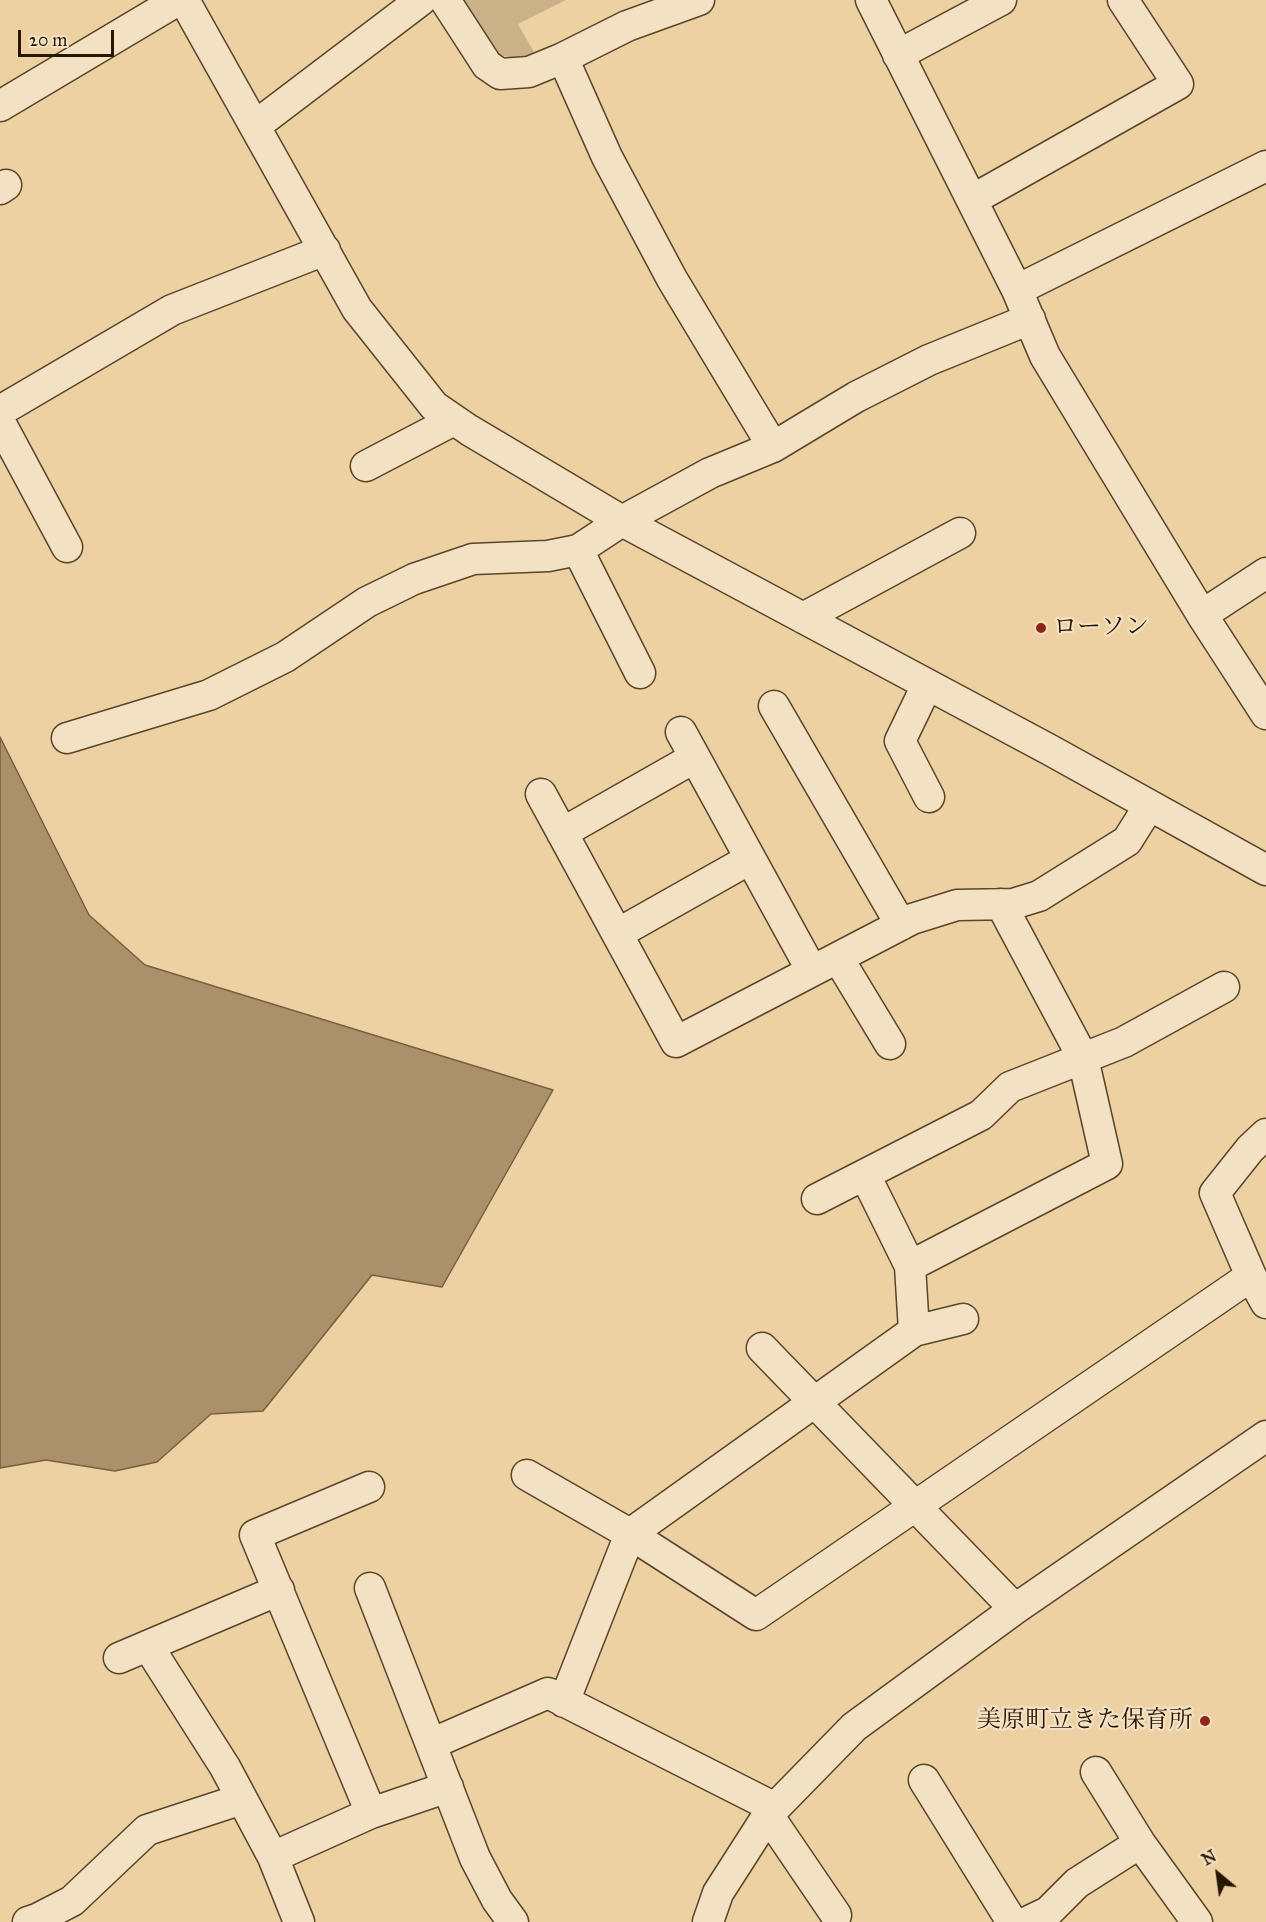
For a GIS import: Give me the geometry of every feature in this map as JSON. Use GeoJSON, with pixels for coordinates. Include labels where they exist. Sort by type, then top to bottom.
{"type":"FeatureCollection","features":[{"type":"Feature","properties":{"kind":"street"},"geometry":{"type":"LineString","coordinates":[[0,106],[178,0]]}},
{"type":"Feature","properties":{"kind":"street"},"geometry":{"type":"LineString","coordinates":[[184,0],[357,309],[434,406],[453,420],[622,521],[1266,870]]}},
{"type":"Feature","properties":{"kind":"street"},"geometry":{"type":"LineString","coordinates":[[255,126],[421,0]]}},
{"type":"Feature","properties":{"kind":"street"},"geometry":{"type":"LineString","coordinates":[[445,0],[487,65],[500,74],[530,72],[627,26],[699,0]]}},
{"type":"Feature","properties":{"kind":"street"},"geometry":{"type":"LineString","coordinates":[[871,0],[1017,290],[1045,356],[1202,615],[1263,700]]}},
{"type":"Feature","properties":{"kind":"street"},"geometry":{"type":"LineString","coordinates":[[898,55],[1001,0]]}},
{"type":"Feature","properties":{"kind":"street"},"geometry":{"type":"LineString","coordinates":[[972,200],[1178,84],[1123,0]]}},
{"type":"Feature","properties":{"kind":"street"},"geometry":{"type":"LineString","coordinates":[[563,58],[608,157],[672,279],[773,447]]}},
{"type":"Feature","properties":{"kind":"street"},"geometry":{"type":"LineString","coordinates":[[1017,290],[1266,166]]}},
{"type":"Feature","properties":{"kind":"street"},"geometry":{"type":"LineString","coordinates":[[0,411],[172,310],[325,250]]}},
{"type":"Feature","properties":{"kind":"street"},"geometry":{"type":"LineString","coordinates":[[67,738],[209,695],[285,657],[367,602],[414,579],[473,559],[548,556],[578,550],[622,521],[710,473],[773,447],[856,397],[929,360],[1030,319]]}},
{"type":"Feature","properties":{"kind":"street"},"geometry":{"type":"LineString","coordinates":[[366,466],[453,420]]}},
{"type":"Feature","properties":{"kind":"street"},"geometry":{"type":"LineString","coordinates":[[0,422],[67,548]]}},
{"type":"Feature","properties":{"kind":"street"},"geometry":{"type":"LineString","coordinates":[[803,618],[960,533]]}},
{"type":"Feature","properties":{"kind":"street"},"geometry":{"type":"LineString","coordinates":[[578,550],[640,673]]}},
{"type":"Feature","properties":{"kind":"street"},"geometry":{"type":"LineString","coordinates":[[1202,615],[1266,573]]}},
{"type":"Feature","properties":{"kind":"street"},"geometry":{"type":"LineString","coordinates":[[927,685],[900,741],[929,797]]}},
{"type":"Feature","properties":{"kind":"street"},"geometry":{"type":"LineString","coordinates":[[774,706],[901,925]]}},
{"type":"Feature","properties":{"kind":"street"},"geometry":{"type":"LineString","coordinates":[[681,732],[750,859],[825,964],[890,1044]]}},
{"type":"Feature","properties":{"kind":"street"},"geometry":{"type":"LineString","coordinates":[[562,833],[694,758]]}},
{"type":"Feature","properties":{"kind":"street"},"geometry":{"type":"LineString","coordinates":[[541,794],[676,1042],[912,919],[957,905],[1012,904],[1039,896],[1127,841],[1149,806]]}},
{"type":"Feature","properties":{"kind":"street"},"geometry":{"type":"LineString","coordinates":[[617,934],[750,859]]}},
{"type":"Feature","properties":{"kind":"street"},"geometry":{"type":"LineString","coordinates":[[910,1266],[1107,1164],[1083,1058],[1001,904]]}},
{"type":"Feature","properties":{"kind":"street"},"geometry":{"type":"LineString","coordinates":[[817,1198],[981,1115],[1011,1087],[1124,1042],[1224,987]]}},
{"type":"Feature","properties":{"kind":"street"},"geometry":{"type":"LineString","coordinates":[[1266,1134],[1250,1149],[1215,1193],[1251,1276],[1266,1304]]}},
{"type":"Feature","properties":{"kind":"street"},"geometry":{"type":"LineString","coordinates":[[865,1175],[910,1266],[914,1331]]}},
{"type":"Feature","properties":{"kind":"street"},"geometry":{"type":"LineString","coordinates":[[527,1475],[630,1534],[756,1615],[1251,1276]]}},
{"type":"Feature","properties":{"kind":"street"},"geometry":{"type":"LineString","coordinates":[[564,1701],[630,1534],[914,1331],[963,1319]]}},
{"type":"Feature","properties":{"kind":"street"},"geometry":{"type":"LineString","coordinates":[[762,1348],[1015,1609]]}},
{"type":"Feature","properties":{"kind":"street"},"geometry":{"type":"LineString","coordinates":[[708,1922],[718,1893],[772,1812],[854,1727],[1015,1609],[1266,1436]]}},
{"type":"Feature","properties":{"kind":"street"},"geometry":{"type":"LineString","coordinates":[[369,1487],[255,1535],[371,1813]]}},
{"type":"Feature","properties":{"kind":"street"},"geometry":{"type":"LineString","coordinates":[[370,1588],[475,1858],[497,1900],[513,1922]]}},
{"type":"Feature","properties":{"kind":"street"},"geometry":{"type":"LineString","coordinates":[[119,1658],[279,1590]]}},
{"type":"Feature","properties":{"kind":"street"},"geometry":{"type":"LineString","coordinates":[[148,1646],[225,1767],[273,1857],[299,1922]]}},
{"type":"Feature","properties":{"kind":"street"},"geometry":{"type":"LineString","coordinates":[[431,1744],[548,1693],[772,1812],[836,1915]]}},
{"type":"Feature","properties":{"kind":"street"},"geometry":{"type":"LineString","coordinates":[[1096,1772],[1140,1843],[1197,1922]]}},
{"type":"Feature","properties":{"kind":"street"},"geometry":{"type":"LineString","coordinates":[[924,1779],[1012,1922]]}},
{"type":"Feature","properties":{"kind":"street"},"geometry":{"type":"LineString","coordinates":[[273,1857],[371,1813],[448,1787]]}},
{"type":"Feature","properties":{"kind":"street"},"geometry":{"type":"LineString","coordinates":[[28,1922],[72,1901],[147,1830],[242,1799]]}},
{"type":"Feature","properties":{"kind":"street"},"geometry":{"type":"LineString","coordinates":[[1027,1922],[1048,1912],[1077,1883],[1140,1843]]}},
{"type":"Feature","properties":{"kind":"shaded area"},"geometry":{"type":"Polygon","coordinates":[[[460,0],[566,0],[518,24],[535,54],[516,59],[497,54],[460,0]]]}},
{"type":"Feature","properties":{"kind":"shaded area"},"geometry":{"type":"Polygon","coordinates":[[[0,737],[89,915],[145,965],[553,1090],[442,1287],[372,1275],[263,1411],[211,1414],[157,1462],[115,1471],[46,1460],[0,1468],[0,737]]]}},
{"type":"Feature","properties":{"kind":"place","name":"ローソン"},"geometry":{"type":"Point","coordinates":[1041,628]}},
{"type":"Feature","properties":{"kind":"place","name":"美原町立きた保育所"},"geometry":{"type":"Point","coordinates":[1205,1721]}}]}
